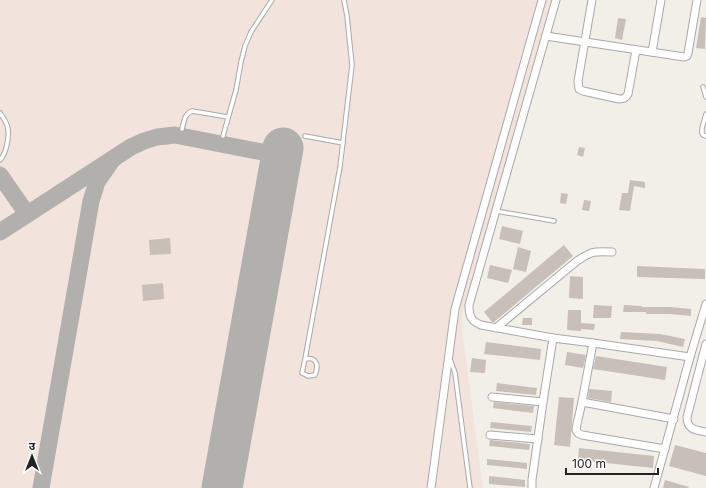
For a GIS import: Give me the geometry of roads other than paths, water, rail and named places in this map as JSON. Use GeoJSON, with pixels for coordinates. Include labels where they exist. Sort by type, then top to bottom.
{"type":"FeatureCollection","features":[{"type":"Feature","properties":{"kind":"street"},"geometry":{"type":"LineString","coordinates":[[431,488],[455,310],[542,0]]}},
{"type":"Feature","properties":{"kind":"street"},"geometry":{"type":"LineString","coordinates":[[556,0],[469,306],[471,319],[475,323],[481,325],[553,338],[690,357]]}},
{"type":"Feature","properties":{"kind":"street"},"geometry":{"type":"LineString","coordinates":[[592,0],[578,81],[579,89],[619,99],[626,98],[636,50]]}},
{"type":"Feature","properties":{"kind":"street"},"geometry":{"type":"LineString","coordinates":[[652,52],[661,0]]}},
{"type":"Feature","properties":{"kind":"street"},"geometry":{"type":"LineString","coordinates":[[546,36],[684,57],[687,56],[697,0]]}},
{"type":"Feature","properties":{"kind":"street"},"geometry":{"type":"LineString","coordinates":[[496,328],[577,260],[595,251],[612,252]]}},
{"type":"Feature","properties":{"kind":"street"},"geometry":{"type":"LineString","coordinates":[[654,488],[706,304]]}},
{"type":"Feature","properties":{"kind":"street"},"geometry":{"type":"LineString","coordinates":[[532,488],[553,338]]}},
{"type":"Feature","properties":{"kind":"street"},"geometry":{"type":"LineString","coordinates":[[593,343],[577,424],[576,430],[578,433],[582,435],[665,449]]}},
{"type":"Feature","properties":{"kind":"street"},"geometry":{"type":"LineString","coordinates":[[706,344],[687,417],[687,422],[690,427],[695,430],[706,432]]}},
{"type":"Feature","properties":{"kind":"street"},"geometry":{"type":"LineString","coordinates":[[492,397],[543,402]]}},
{"type":"Feature","properties":{"kind":"street"},"geometry":{"type":"LineString","coordinates":[[582,402],[674,419]]}},
{"type":"Feature","properties":{"kind":"street"},"geometry":{"type":"LineString","coordinates":[[490,435],[538,438]]}},
{"type":"Feature","properties":{"kind":"lane"},"geometry":{"type":"LineString","coordinates":[[223,136],[236,90],[245,46],[251,32],[272,0]]}},
{"type":"Feature","properties":{"kind":"lane"},"geometry":{"type":"LineString","coordinates":[[305,359],[312,359],[316,362],[318,370],[315,375],[308,376],[302,373],[340,167],[352,64],[344,0]]}},
{"type":"Feature","properties":{"kind":"lane"},"geometry":{"type":"LineString","coordinates":[[703,87],[706,97]]}},
{"type":"Feature","properties":{"kind":"lane"},"geometry":{"type":"LineString","coordinates":[[182,130],[185,117],[192,111],[228,118]]}},
{"type":"Feature","properties":{"kind":"lane"},"geometry":{"type":"LineString","coordinates":[[0,113],[8,130],[5,153],[0,160]]}},
{"type":"Feature","properties":{"kind":"lane"},"geometry":{"type":"LineString","coordinates":[[706,114],[702,130],[703,135],[706,136]]}},
{"type":"Feature","properties":{"kind":"lane"},"geometry":{"type":"LineString","coordinates":[[305,136],[343,143]]}},
{"type":"Feature","properties":{"kind":"lane"},"geometry":{"type":"LineString","coordinates":[[496,211],[554,221]]}},
{"type":"Feature","properties":{"kind":"lane"},"geometry":{"type":"LineString","coordinates":[[448,356],[455,373],[470,488]]}}]}
